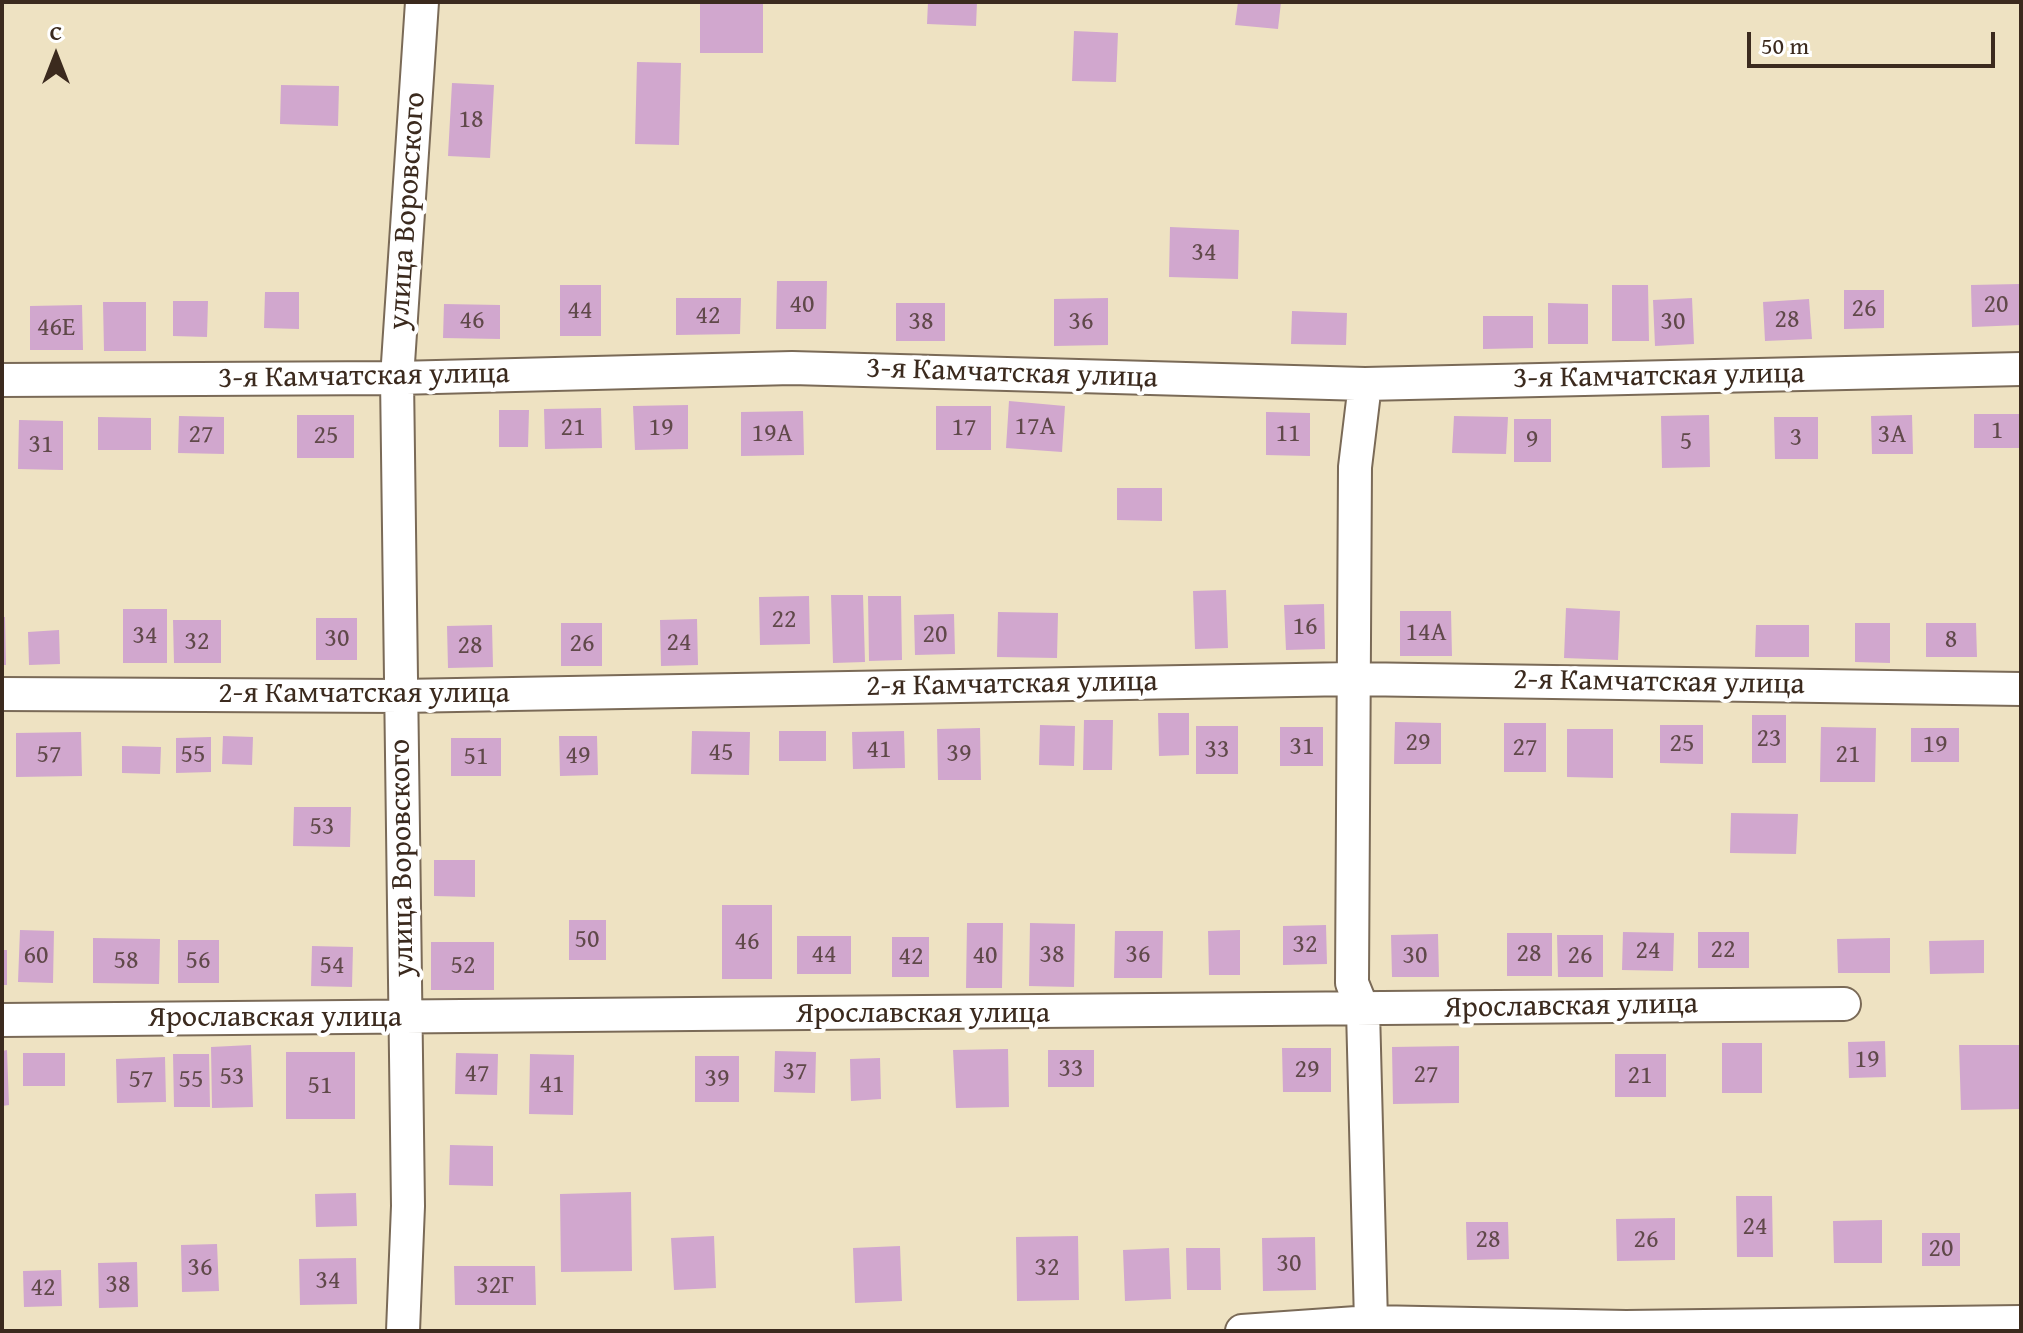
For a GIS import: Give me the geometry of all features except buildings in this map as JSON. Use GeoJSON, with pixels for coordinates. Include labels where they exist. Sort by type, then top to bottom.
{"type":"FeatureCollection","features":[{"type":"Feature","properties":{"kind":"street","name":"улица Воровского"},"geometry":{"type":"LineString","coordinates":[[403,1331],[408,1206],[397,378],[422,2]]}},
{"type":"Feature","properties":{"kind":"street","name":"3-я Камчатская улица"},"geometry":{"type":"LineString","coordinates":[[2,380],[397,378],[792,368],[1365,384],[2021,369]]}},
{"type":"Feature","properties":{"kind":"street"},"geometry":{"type":"LineString","coordinates":[[1365,384],[1355,467],[1352,983],[1363,1010],[1371,1322]]}},
{"type":"Feature","properties":{"kind":"street","name":"2-я Камчатская улица"},"geometry":{"type":"LineString","coordinates":[[2,694],[401,696],[1352,679],[2021,689]]}},
{"type":"Feature","properties":{"kind":"street","name":"Ярославская улица"},"geometry":{"type":"LineString","coordinates":[[2,1020],[1844,1004]]}},
{"type":"Feature","properties":{"kind":"street"},"geometry":{"type":"LineString","coordinates":[[1242,1331],[1371,1322],[1626,1327],[2021,1322]]}}]}
